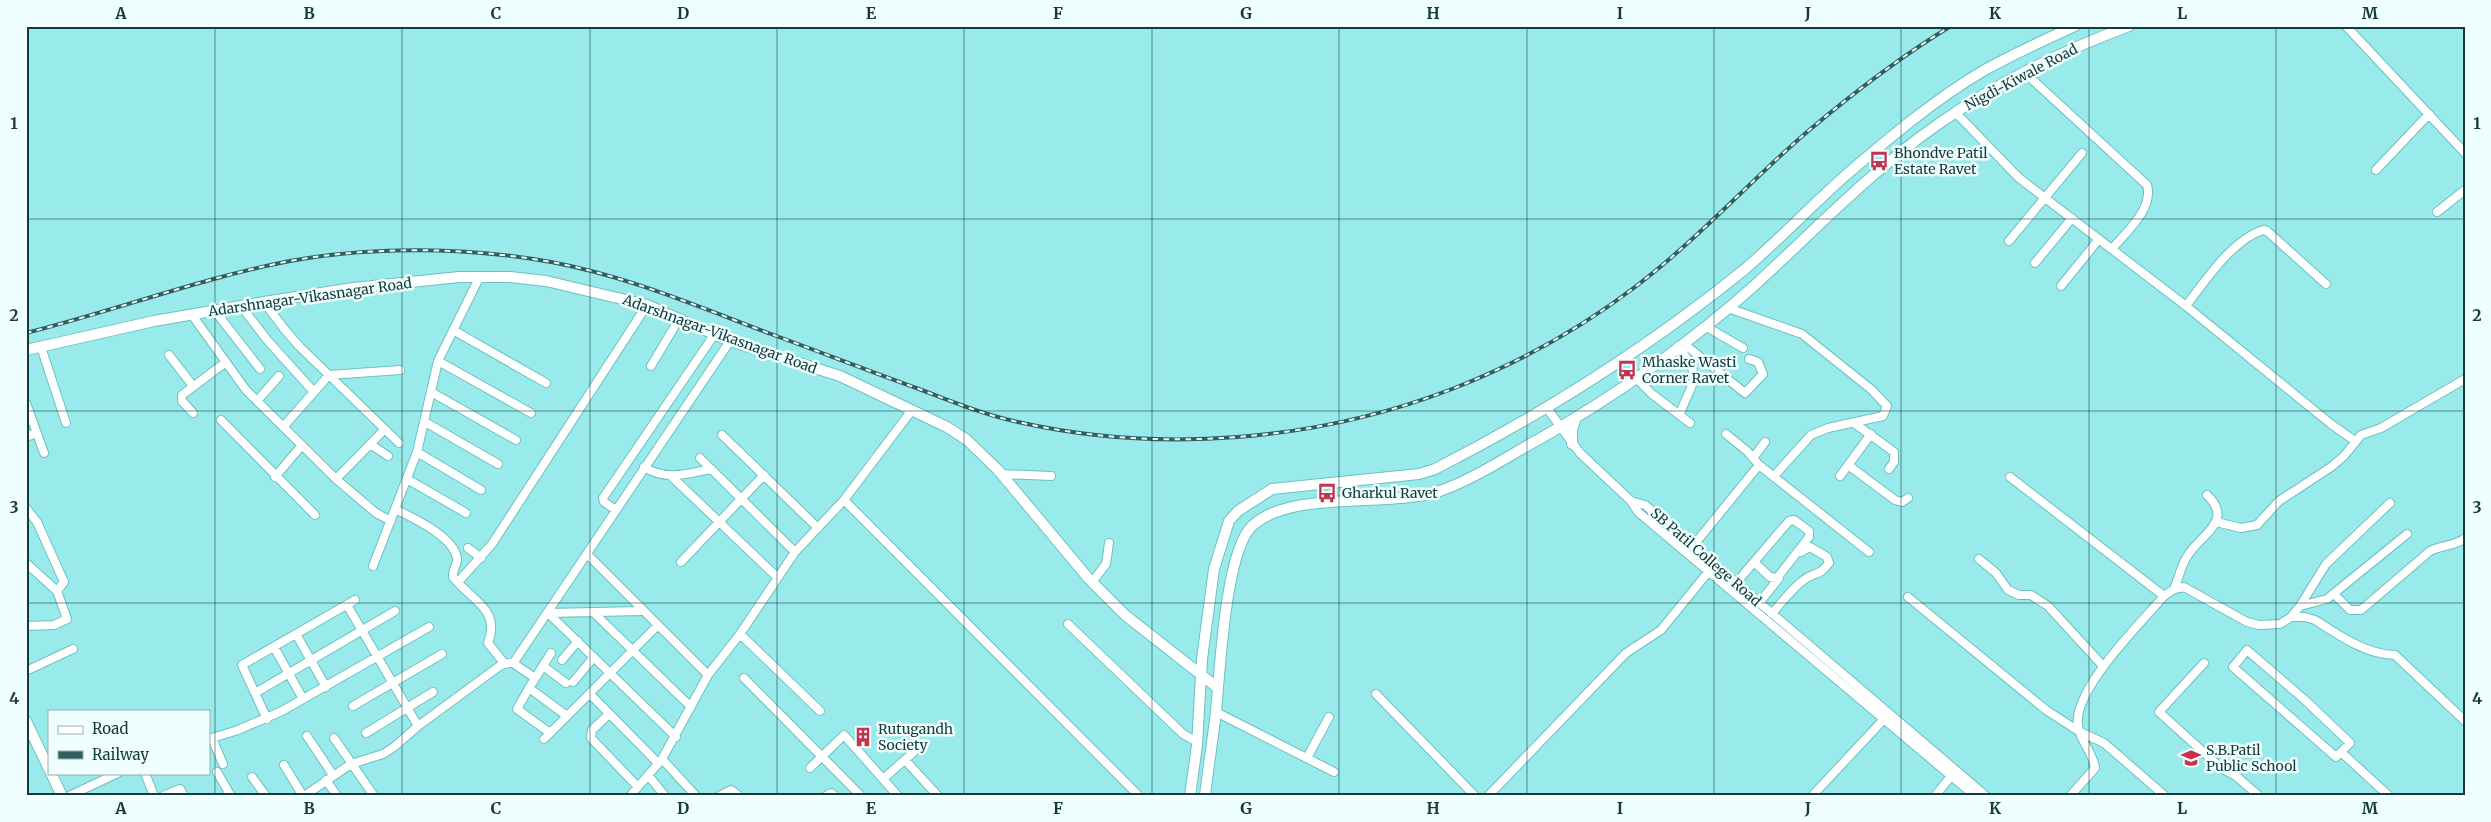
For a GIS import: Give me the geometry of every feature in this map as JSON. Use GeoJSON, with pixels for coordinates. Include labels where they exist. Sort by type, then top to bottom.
{"type":"FeatureCollection","features":[{"type":"Feature","properties":{"kind":"main road","name":"Nigdi-Kiwale Road"},"geometry":{"type":"LineString","coordinates":[[1201,676],[1214,569],[1226,528],[1238,511],[1272,489],[1418,474],[1435,469],[1588,384],[1676,323],[1773,245],[1844,177],[1924,111],[1982,72],[2075,26]]}},
{"type":"Feature","properties":{"kind":"main road","name":"Nigdi-Kiwale Road"},"geometry":{"type":"LineString","coordinates":[[1205,796],[1225,621],[1239,550],[1250,528],[1263,518],[1280,510],[1297,506],[1391,499],[1436,492],[1481,472],[1559,428],[1636,378],[1706,326],[1894,158],[1955,112],[1979,96],[2077,47],[2129,26]]}},
{"type":"Feature","properties":{"kind":"main road","name":"Adarshnagar-Vikasnagar Road"},"geometry":{"type":"LineString","coordinates":[[26,350],[215,310],[264,302],[412,282],[480,276],[546,281],[647,305],[730,341],[840,376],[947,427],[967,440],[1002,474],[1092,582],[1142,630],[1218,688]]}},
{"type":"Feature","properties":{"kind":"main road"},"geometry":{"type":"LineString","coordinates":[[1572,444],[1572,429],[1576,418]]}},
{"type":"Feature","properties":{"kind":"main road"},"geometry":{"type":"LineString","coordinates":[[1190,796],[1199,721],[1201,676]]}},
{"type":"Feature","properties":{"kind":"main road"},"geometry":{"type":"LineString","coordinates":[[26,720],[48,767]]}},
{"type":"Feature","properties":{"kind":"main road"},"geometry":{"type":"LineString","coordinates":[[51,774],[62,796]]}},
{"type":"Feature","properties":{"kind":"street"},"geometry":{"type":"LineString","coordinates":[[2346,26],[2465,153]]}},
{"type":"Feature","properties":{"kind":"street"},"geometry":{"type":"LineString","coordinates":[[2025,73],[2147,185],[2148,196],[2141,214],[2112,249]]}},
{"type":"Feature","properties":{"kind":"street"},"geometry":{"type":"LineString","coordinates":[[1955,112],[2019,178],[2186,306],[2331,424],[2356,441]]}},
{"type":"Feature","properties":{"kind":"street"},"geometry":{"type":"LineString","coordinates":[[2376,170],[2429,114]]}},
{"type":"Feature","properties":{"kind":"street"},"geometry":{"type":"LineString","coordinates":[[2009,241],[2082,153]]}},
{"type":"Feature","properties":{"kind":"street"},"geometry":{"type":"LineString","coordinates":[[2437,212],[2465,190]]}},
{"type":"Feature","properties":{"kind":"street"},"geometry":{"type":"LineString","coordinates":[[2035,263],[2072,218]]}},
{"type":"Feature","properties":{"kind":"street"},"geometry":{"type":"LineString","coordinates":[[2186,306],[2214,270],[2235,248],[2263,230],[2267,230],[2326,284]]}},
{"type":"Feature","properties":{"kind":"street"},"geometry":{"type":"LineString","coordinates":[[2061,286],[2099,239]]}},
{"type":"Feature","properties":{"kind":"street"},"geometry":{"type":"LineString","coordinates":[[373,566],[383,518],[395,509],[417,452],[438,362],[480,276]]}},
{"type":"Feature","properties":{"kind":"street"},"geometry":{"type":"LineString","coordinates":[[264,302],[285,330],[398,443]]}},
{"type":"Feature","properties":{"kind":"street"},"geometry":{"type":"LineString","coordinates":[[458,582],[481,558],[563,437],[647,305]]}},
{"type":"Feature","properties":{"kind":"street"},"geometry":{"type":"LineString","coordinates":[[241,306],[268,341],[314,392]]}},
{"type":"Feature","properties":{"kind":"street"},"geometry":{"type":"LineString","coordinates":[[1728,308],[1802,334],[1886,402],[1887,411],[1883,416],[1810,435],[1774,476]]}},
{"type":"Feature","properties":{"kind":"street"},"geometry":{"type":"LineString","coordinates":[[215,310],[260,368]]}},
{"type":"Feature","properties":{"kind":"street"},"geometry":{"type":"LineString","coordinates":[[192,315],[226,362],[257,400],[336,479],[383,518]]}},
{"type":"Feature","properties":{"kind":"street"},"geometry":{"type":"LineString","coordinates":[[651,366],[679,319]]}},
{"type":"Feature","properties":{"kind":"street"},"geometry":{"type":"LineString","coordinates":[[1706,326],[1743,348]]}},
{"type":"Feature","properties":{"kind":"street"},"geometry":{"type":"LineString","coordinates":[[453,330],[546,383]]}},
{"type":"Feature","properties":{"kind":"street"},"geometry":{"type":"LineString","coordinates":[[616,510],[603,500],[714,334]]}},
{"type":"Feature","properties":{"kind":"street"},"geometry":{"type":"LineString","coordinates":[[284,764],[303,796],[351,764],[383,754],[418,726],[508,663],[548,613],[730,341]]}},
{"type":"Feature","properties":{"kind":"street"},"geometry":{"type":"LineString","coordinates":[[1680,344],[1745,393],[1762,374],[1758,362],[1749,359]]}},
{"type":"Feature","properties":{"kind":"street"},"geometry":{"type":"LineString","coordinates":[[1680,344],[1695,374],[1682,411]]}},
{"type":"Feature","properties":{"kind":"street"},"geometry":{"type":"LineString","coordinates":[[42,347],[66,422]]}},
{"type":"Feature","properties":{"kind":"street"},"geometry":{"type":"LineString","coordinates":[[170,355],[193,386]]}},
{"type":"Feature","properties":{"kind":"street"},"geometry":{"type":"LineString","coordinates":[[193,413],[181,398],[193,386],[226,362]]}},
{"type":"Feature","properties":{"kind":"street"},"geometry":{"type":"LineString","coordinates":[[438,362],[531,413]]}},
{"type":"Feature","properties":{"kind":"street"},"geometry":{"type":"LineString","coordinates":[[283,427],[329,375],[400,370]]}},
{"type":"Feature","properties":{"kind":"street"},"geometry":{"type":"LineString","coordinates":[[257,400],[279,376]]}},
{"type":"Feature","properties":{"kind":"street"},"geometry":{"type":"LineString","coordinates":[[1636,378],[1646,390],[1690,423]]}},
{"type":"Feature","properties":{"kind":"street"},"geometry":{"type":"LineString","coordinates":[[2216,522],[2241,528],[2257,525],[2279,501],[2331,467],[2361,435],[2381,428],[2465,378]]}},
{"type":"Feature","properties":{"kind":"street"},"geometry":{"type":"LineString","coordinates":[[431,392],[516,440]]}},
{"type":"Feature","properties":{"kind":"street"},"geometry":{"type":"LineString","coordinates":[[26,403],[44,453]]}},
{"type":"Feature","properties":{"kind":"street"},"geometry":{"type":"LineString","coordinates":[[1546,406],[1559,428],[1572,444],[1592,466],[1631,501]]}},
{"type":"Feature","properties":{"kind":"street"},"geometry":{"type":"LineString","coordinates":[[630,796],[660,761],[676,737],[708,675],[740,634],[795,552],[844,500],[912,410]]}},
{"type":"Feature","properties":{"kind":"street"},"geometry":{"type":"LineString","coordinates":[[221,420],[275,477],[315,515]]}},
{"type":"Feature","properties":{"kind":"street"},"geometry":{"type":"LineString","coordinates":[[424,422],[498,464]]}},
{"type":"Feature","properties":{"kind":"street"},"geometry":{"type":"LineString","coordinates":[[1854,423],[1894,452],[1894,462],[1889,469]]}},
{"type":"Feature","properties":{"kind":"street"},"geometry":{"type":"LineString","coordinates":[[336,479],[384,430]]}},
{"type":"Feature","properties":{"kind":"street"},"geometry":{"type":"LineString","coordinates":[[26,437],[37,433]]}},
{"type":"Feature","properties":{"kind":"street"},"geometry":{"type":"LineString","coordinates":[[1726,434],[1754,458],[1759,466],[1869,552]]}},
{"type":"Feature","properties":{"kind":"street"},"geometry":{"type":"LineString","coordinates":[[1840,476],[1871,434]]}},
{"type":"Feature","properties":{"kind":"street"},"geometry":{"type":"LineString","coordinates":[[722,435],[818,528]]}},
{"type":"Feature","properties":{"kind":"street"},"geometry":{"type":"LineString","coordinates":[[1754,458],[1765,442]]}},
{"type":"Feature","properties":{"kind":"street"},"geometry":{"type":"LineString","coordinates":[[370,444],[388,456]]}},
{"type":"Feature","properties":{"kind":"street"},"geometry":{"type":"LineString","coordinates":[[275,477],[302,446]]}},
{"type":"Feature","properties":{"kind":"street"},"geometry":{"type":"LineString","coordinates":[[417,452],[481,490]]}},
{"type":"Feature","properties":{"kind":"street"},"geometry":{"type":"LineString","coordinates":[[700,458],[795,552]]}},
{"type":"Feature","properties":{"kind":"street"},"geometry":{"type":"LineString","coordinates":[[1848,465],[1895,500],[1902,502],[1908,498]]}},
{"type":"Feature","properties":{"kind":"street"},"geometry":{"type":"LineString","coordinates":[[1693,546],[1759,466]]}},
{"type":"Feature","properties":{"kind":"street"},"geometry":{"type":"LineString","coordinates":[[644,467],[658,475],[672,477],[711,469]]}},
{"type":"Feature","properties":{"kind":"street"},"geometry":{"type":"LineString","coordinates":[[1002,474],[1051,476]]}},
{"type":"Feature","properties":{"kind":"street"},"geometry":{"type":"LineString","coordinates":[[681,562],[764,475]]}},
{"type":"Feature","properties":{"kind":"street"},"geometry":{"type":"LineString","coordinates":[[672,477],[777,577]]}},
{"type":"Feature","properties":{"kind":"street"},"geometry":{"type":"LineString","coordinates":[[2010,477],[2164,596]]}},
{"type":"Feature","properties":{"kind":"street"},"geometry":{"type":"LineString","coordinates":[[407,479],[466,513]]}},
{"type":"Feature","properties":{"kind":"street"},"geometry":{"type":"LineString","coordinates":[[613,483],[628,493]]}},
{"type":"Feature","properties":{"kind":"street"},"geometry":{"type":"LineString","coordinates":[[2070,796],[2094,768],[2093,758],[2080,732],[2078,719],[2090,686],[2103,666],[2164,596],[2174,588],[2189,553],[2216,522],[2219,509],[2207,495]]}},
{"type":"Feature","properties":{"kind":"street"},"geometry":{"type":"LineString","coordinates":[[844,500],[1139,796]]}},
{"type":"Feature","properties":{"kind":"street","name":"SB Patil College Road"},"geometry":{"type":"LineString","coordinates":[[1631,501],[1645,505],[1986,796]]}},
{"type":"Feature","properties":{"kind":"street","name":"SB Patil College Road"},"geometry":{"type":"LineString","coordinates":[[1631,501],[1638,512],[1975,796]]}},
{"type":"Feature","properties":{"kind":"street"},"geometry":{"type":"LineString","coordinates":[[2174,588],[2184,587],[2235,616],[2258,625],[2280,624],[2300,606],[2326,564],[2390,503]]}},
{"type":"Feature","properties":{"kind":"street"},"geometry":{"type":"LineString","coordinates":[[26,508],[37,522],[64,582],[56,590]]}},
{"type":"Feature","properties":{"kind":"street"},"geometry":{"type":"LineString","coordinates":[[395,509],[428,526],[449,544],[457,558],[452,574],[487,611],[493,629],[490,647],[508,663],[535,678]]}},
{"type":"Feature","properties":{"kind":"street"},"geometry":{"type":"LineString","coordinates":[[1736,583],[1792,519],[1809,531],[1809,537],[1776,578],[1770,577],[1755,563]]}},
{"type":"Feature","properties":{"kind":"street"},"geometry":{"type":"LineString","coordinates":[[2300,606],[2320,602],[2334,594],[2407,534]]}},
{"type":"Feature","properties":{"kind":"street"},"geometry":{"type":"LineString","coordinates":[[2334,594],[2350,610],[2361,610],[2426,554],[2442,545],[2457,544],[2465,538]]}},
{"type":"Feature","properties":{"kind":"street"},"geometry":{"type":"LineString","coordinates":[[1092,582],[1106,564],[1110,543]]}},
{"type":"Feature","properties":{"kind":"street"},"geometry":{"type":"LineString","coordinates":[[1759,602],[1807,547],[1827,557],[1829,562],[1823,570],[1800,582],[1772,614]]}},
{"type":"Feature","properties":{"kind":"street"},"geometry":{"type":"LineString","coordinates":[[468,548],[481,558]]}},
{"type":"Feature","properties":{"kind":"street"},"geometry":{"type":"LineString","coordinates":[[587,554],[708,675]]}},
{"type":"Feature","properties":{"kind":"street"},"geometry":{"type":"LineString","coordinates":[[1978,558],[1996,573],[2008,590],[2020,595],[2031,595],[2048,606],[2103,666]]}},
{"type":"Feature","properties":{"kind":"street"},"geometry":{"type":"LineString","coordinates":[[26,563],[56,590],[67,618],[54,626],[26,626]]}},
{"type":"Feature","properties":{"kind":"street"},"geometry":{"type":"LineString","coordinates":[[1488,796],[1626,653],[1661,630],[1709,571]]}},
{"type":"Feature","properties":{"kind":"street"},"geometry":{"type":"LineString","coordinates":[[1908,596],[2046,710],[2080,732],[2104,743],[2165,796]]}},
{"type":"Feature","properties":{"kind":"street"},"geometry":{"type":"LineString","coordinates":[[267,719],[242,665],[355,600]]}},
{"type":"Feature","properties":{"kind":"street"},"geometry":{"type":"LineString","coordinates":[[347,605],[418,726]]}},
{"type":"Feature","properties":{"kind":"street"},"geometry":{"type":"LineString","coordinates":[[255,693],[395,611]]}},
{"type":"Feature","properties":{"kind":"street"},"geometry":{"type":"LineString","coordinates":[[548,613],[642,611]]}},
{"type":"Feature","properties":{"kind":"street"},"geometry":{"type":"LineString","coordinates":[[593,612],[692,707]]}},
{"type":"Feature","properties":{"kind":"street"},"geometry":{"type":"LineString","coordinates":[[548,613],[676,737]]}},
{"type":"Feature","properties":{"kind":"street"},"geometry":{"type":"LineString","coordinates":[[2290,617],[2305,617],[2315,620],[2372,651],[2383,655],[2395,655],[2465,721]]}},
{"type":"Feature","properties":{"kind":"street"},"geometry":{"type":"LineString","coordinates":[[1068,624],[1183,734],[1197,742]]}},
{"type":"Feature","properties":{"kind":"street"},"geometry":{"type":"LineString","coordinates":[[544,739],[657,626]]}},
{"type":"Feature","properties":{"kind":"street"},"geometry":{"type":"LineString","coordinates":[[223,764],[210,738],[267,719],[429,627]]}},
{"type":"Feature","properties":{"kind":"street"},"geometry":{"type":"LineString","coordinates":[[296,634],[326,687]]}},
{"type":"Feature","properties":{"kind":"street"},"geometry":{"type":"LineString","coordinates":[[740,634],[820,711]]}},
{"type":"Feature","properties":{"kind":"street"},"geometry":{"type":"LineString","coordinates":[[562,660],[578,641]]}},
{"type":"Feature","properties":{"kind":"street"},"geometry":{"type":"LineString","coordinates":[[274,647],[303,699]]}},
{"type":"Feature","properties":{"kind":"street"},"geometry":{"type":"LineString","coordinates":[[26,672],[73,648]]}},
{"type":"Feature","properties":{"kind":"street"},"geometry":{"type":"LineString","coordinates":[[2247,650],[2305,700],[2350,743],[2341,752],[2336,757],[2233,667],[2247,650]]}},
{"type":"Feature","properties":{"kind":"street"},"geometry":{"type":"LineString","coordinates":[[550,733],[517,709],[551,653]]}},
{"type":"Feature","properties":{"kind":"street"},"geometry":{"type":"LineString","coordinates":[[353,706],[442,654]]}},
{"type":"Feature","properties":{"kind":"street"},"geometry":{"type":"LineString","coordinates":[[543,666],[570,682],[594,657]]}},
{"type":"Feature","properties":{"kind":"street"},"geometry":{"type":"LineString","coordinates":[[2204,663],[2159,712],[2221,768],[2236,776],[2259,796]]}},
{"type":"Feature","properties":{"kind":"street"},"geometry":{"type":"LineString","coordinates":[[744,678],[861,796]]}},
{"type":"Feature","properties":{"kind":"street"},"geometry":{"type":"LineString","coordinates":[[529,688],[567,716]]}},
{"type":"Feature","properties":{"kind":"street"},"geometry":{"type":"LineString","coordinates":[[366,733],[433,692]]}},
{"type":"Feature","properties":{"kind":"street"},"geometry":{"type":"LineString","coordinates":[[590,694],[696,796]]}},
{"type":"Feature","properties":{"kind":"street"},"geometry":{"type":"LineString","coordinates":[[1376,694],[1474,796]]}},
{"type":"Feature","properties":{"kind":"street"},"geometry":{"type":"LineString","coordinates":[[1216,712],[1334,772]]}},
{"type":"Feature","properties":{"kind":"street"},"geometry":{"type":"LineString","coordinates":[[609,714],[592,730],[591,738],[638,787]]}},
{"type":"Feature","properties":{"kind":"street"},"geometry":{"type":"LineString","coordinates":[[1812,796],[1890,714]]}},
{"type":"Feature","properties":{"kind":"street"},"geometry":{"type":"LineString","coordinates":[[1308,758],[1329,717]]}},
{"type":"Feature","properties":{"kind":"street"},"geometry":{"type":"LineString","coordinates":[[810,768],[844,735],[898,796]]}},
{"type":"Feature","properties":{"kind":"street"},"geometry":{"type":"LineString","coordinates":[[308,736],[333,775]]}},
{"type":"Feature","properties":{"kind":"street"},"geometry":{"type":"LineString","coordinates":[[334,738],[374,796]]}},
{"type":"Feature","properties":{"kind":"street"},"geometry":{"type":"LineString","coordinates":[[883,779],[916,750]]}},
{"type":"Feature","properties":{"kind":"street"},"geometry":{"type":"LineString","coordinates":[[2341,752],[2389,796]]}},
{"type":"Feature","properties":{"kind":"street"},"geometry":{"type":"LineString","coordinates":[[905,760],[938,796]]}},
{"type":"Feature","properties":{"kind":"street"},"geometry":{"type":"LineString","coordinates":[[217,772],[230,796]]}},
{"type":"Feature","properties":{"kind":"street"},"geometry":{"type":"LineString","coordinates":[[69,796],[116,774]]}},
{"type":"Feature","properties":{"kind":"street"},"geometry":{"type":"LineString","coordinates":[[145,774],[154,796]]}},
{"type":"Feature","properties":{"kind":"street"},"geometry":{"type":"LineString","coordinates":[[648,775],[665,796]]}},
{"type":"Feature","properties":{"kind":"street"},"geometry":{"type":"LineString","coordinates":[[1935,796],[1951,776]]}},
{"type":"Feature","properties":{"kind":"street"},"geometry":{"type":"LineString","coordinates":[[252,777],[266,796]]}},
{"type":"Feature","properties":{"kind":"street"},"geometry":{"type":"LineString","coordinates":[[326,780],[337,796]]}},
{"type":"Feature","properties":{"kind":"street"},"geometry":{"type":"LineString","coordinates":[[163,796],[180,789],[184,796]]}},
{"type":"Feature","properties":{"kind":"street"},"geometry":{"type":"LineString","coordinates":[[720,796],[731,790],[739,796]]}},
{"type":"Feature","properties":{"kind":"street"},"geometry":{"type":"LineString","coordinates":[[826,796],[831,793],[835,796]]}},
{"type":"Feature","properties":{"kind":"railway"},"geometry":{"type":"LineString","coordinates":[[26,333],[191,285],[290,261],[322,256],[387,251],[420,250],[487,253],[551,262],[607,275],[690,303],[993,416],[1018,422],[1072,432],[1127,438],[1238,437],[1293,431],[1347,421],[1400,407],[1452,389],[1524,357],[1570,331],[1614,302],[1658,269],[1807,132],[1841,104],[1895,63],[1951,26]]}},
{"type":"Feature","properties":{"kind":"place","name":"Bhondve Patil Estate Ravet"},"geometry":{"type":"Point","coordinates":[1879,161]}},
{"type":"Feature","properties":{"kind":"place","name":"Mhaske Wasti Corner Ravet"},"geometry":{"type":"Point","coordinates":[1627,370]}},
{"type":"Feature","properties":{"kind":"place","name":"Gharkul Ravet"},"geometry":{"type":"Point","coordinates":[1327,493]}},
{"type":"Feature","properties":{"kind":"place","name":"Rutugandh Society"},"geometry":{"type":"Point","coordinates":[863,737]}},
{"type":"Feature","properties":{"kind":"place","name":"S.B.Patil Public School"},"geometry":{"type":"Point","coordinates":[2191,758]}}]}
